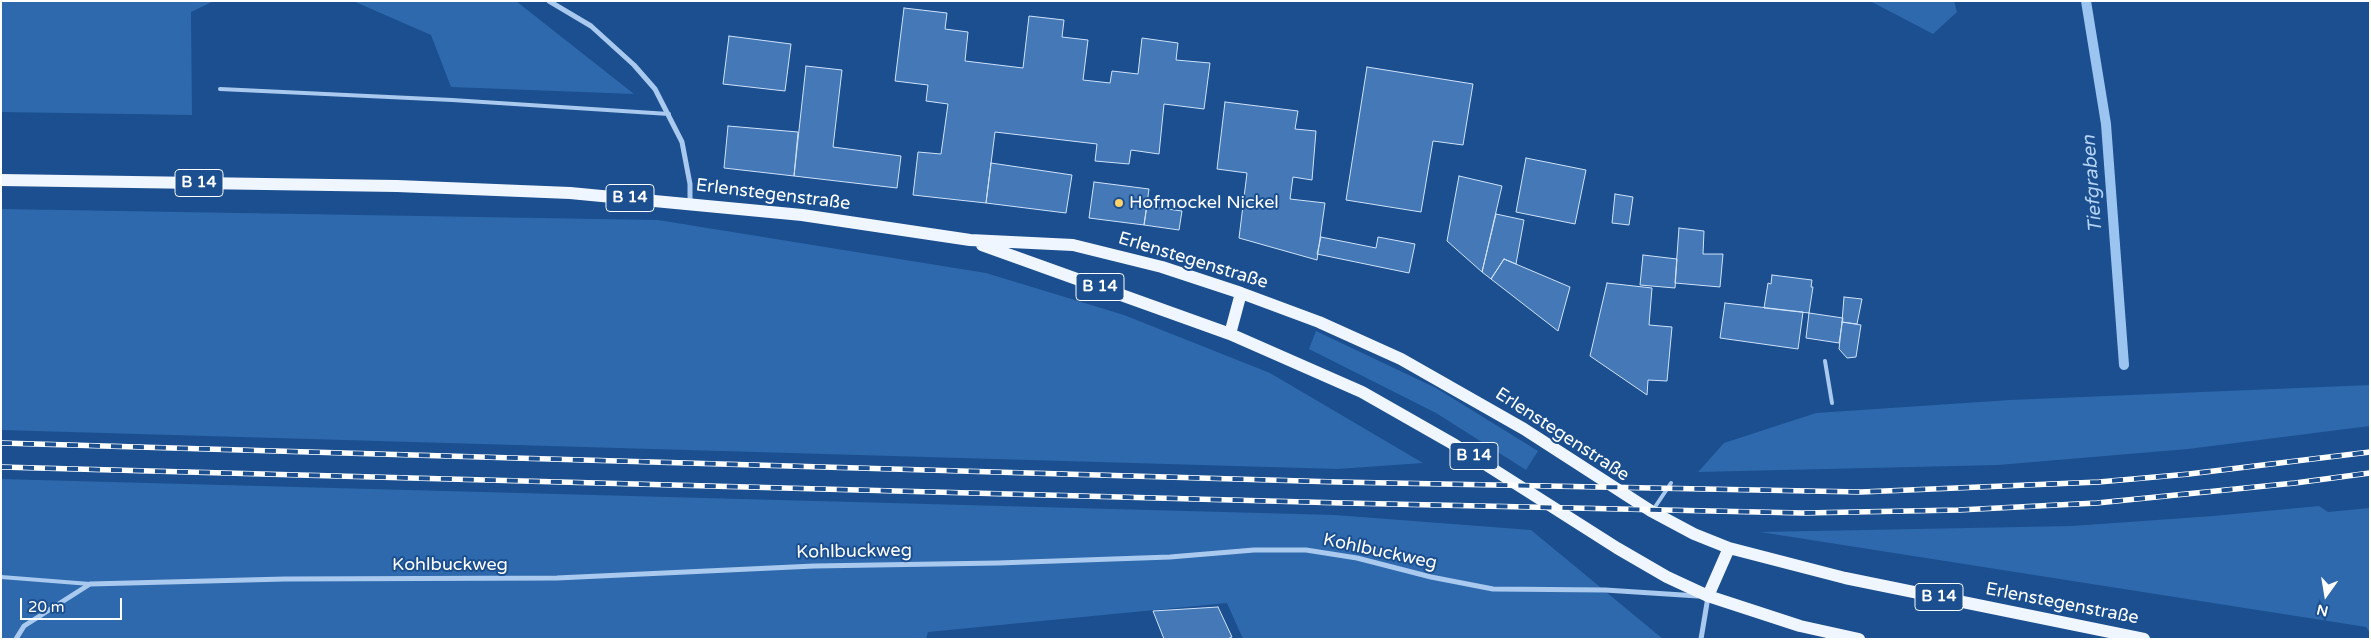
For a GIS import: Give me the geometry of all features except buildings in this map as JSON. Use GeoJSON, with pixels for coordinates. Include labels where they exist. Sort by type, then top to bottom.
{"type":"FeatureCollection","features":[{"type":"Feature","properties":{"kind":"main road","name":"Erlenstegenstraße"},"geometry":{"type":"LineString","coordinates":[[1,180],[397,186],[570,194],[690,203],[802,215],[970,240],[1073,245],[1162,267],[1241,293],[1319,322],[1417,368],[1516,424],[1652,512],[1694,534],[1729,548],[1845,578],[2144,639]]}},
{"type":"Feature","properties":{"kind":"main road","name":"Erlenstegenstraße"},"geometry":{"type":"LineString","coordinates":[[970,240],[1230,334],[1302,364],[1406,415],[1617,548],[1667,577],[1708,596],[1800,626],[1859,639]]}},
{"type":"Feature","properties":{"kind":"main road"},"geometry":{"type":"LineString","coordinates":[[1230,334],[1241,293]]}},
{"type":"Feature","properties":{"kind":"main road"},"geometry":{"type":"LineString","coordinates":[[1708,596],[1729,548]]}},
{"type":"Feature","properties":{"kind":"street"},"geometry":{"type":"LineString","coordinates":[[549,1],[592,26],[655,89],[682,142],[690,184],[690,203]]}},
{"type":"Feature","properties":{"kind":"street","name":"Kohlbuckweg"},"geometry":{"type":"LineString","coordinates":[[90,584],[557,578],[814,566],[998,563],[1170,557],[1254,550],[1306,550],[1357,558],[1431,577],[1492,589],[1605,590],[1708,596]]}},
{"type":"Feature","properties":{"kind":"street"},"geometry":{"type":"LineString","coordinates":[[16,639],[24,626],[90,584]]}},
{"type":"Feature","properties":{"kind":"street"},"geometry":{"type":"LineString","coordinates":[[1701,639],[1708,596]]}},
{"type":"Feature","properties":{"kind":"lane"},"geometry":{"type":"LineString","coordinates":[[220,90],[452,100],[669,114]]}},
{"type":"Feature","properties":{"kind":"lane"},"geometry":{"type":"LineString","coordinates":[[1825,361],[1832,403]]}},
{"type":"Feature","properties":{"kind":"lane"},"geometry":{"type":"LineString","coordinates":[[1652,512],[1671,483]]}},
{"type":"Feature","properties":{"kind":"lane"},"geometry":{"type":"LineString","coordinates":[[1,577],[90,584]]}},
{"type":"Feature","properties":{"kind":"shaded area"},"geometry":{"type":"Polygon","coordinates":[[[1,1],[214,1],[191,12],[192,115],[1,112],[1,1]]]}},
{"type":"Feature","properties":{"kind":"shaded area"},"geometry":{"type":"Polygon","coordinates":[[[353,1],[516,1],[634,94],[451,87],[431,35],[353,1]]]}},
{"type":"Feature","properties":{"kind":"shaded area"},"geometry":{"type":"Polygon","coordinates":[[[1870,1],[1954,1],[1957,12],[1933,34],[1870,1]]]}},
{"type":"Feature","properties":{"kind":"shaded area"},"geometry":{"type":"Polygon","coordinates":[[[1,209],[658,220],[986,273],[1124,315],[1270,373],[1423,463],[1338,469],[1,430],[1,209]]]}},
{"type":"Feature","properties":{"kind":"shaded area"},"geometry":{"type":"Polygon","coordinates":[[[1316,331],[1436,388],[1538,451],[1526,470],[1436,413],[1309,349],[1316,331]]]}},
{"type":"Feature","properties":{"kind":"shaded area"},"geometry":{"type":"Polygon","coordinates":[[[2370,385],[2370,426],[2188,449],[1998,465],[1698,472],[1724,443],[1816,413],[2010,400],[2370,385]]]}},
{"type":"Feature","properties":{"kind":"shaded area"},"geometry":{"type":"Polygon","coordinates":[[[1,479],[1335,515],[1531,530],[1663,639],[1243,639],[1227,603],[928,632],[926,639],[1,639],[1,479]]]}},
{"type":"Feature","properties":{"kind":"shaded area"},"geometry":{"type":"Polygon","coordinates":[[[2319,506],[2328,512],[2370,508],[2370,633],[2366,627],[1760,532],[2072,526],[2319,506]]]}},
{"type":"Feature","properties":{"kind":"waterway","name":"Tiefgraben"},"geometry":{"type":"LineString","coordinates":[[2086,1],[2106,124],[2124,365]]}},
{"type":"Feature","properties":{"kind":"railway"},"geometry":{"type":"LineString","coordinates":[[1,443],[1337,482],[1861,492],[2099,482],[2189,474],[2370,452]]}},
{"type":"Feature","properties":{"kind":"railway"},"geometry":{"type":"LineString","coordinates":[[1,467],[1343,503],[1803,513],[1959,510],[2097,503],[2295,483],[2370,473]]}},
{"type":"Feature","properties":{"kind":"place","name":"Hofmockel Nickel"},"geometry":{"type":"Point","coordinates":[1119,203]}}]}
